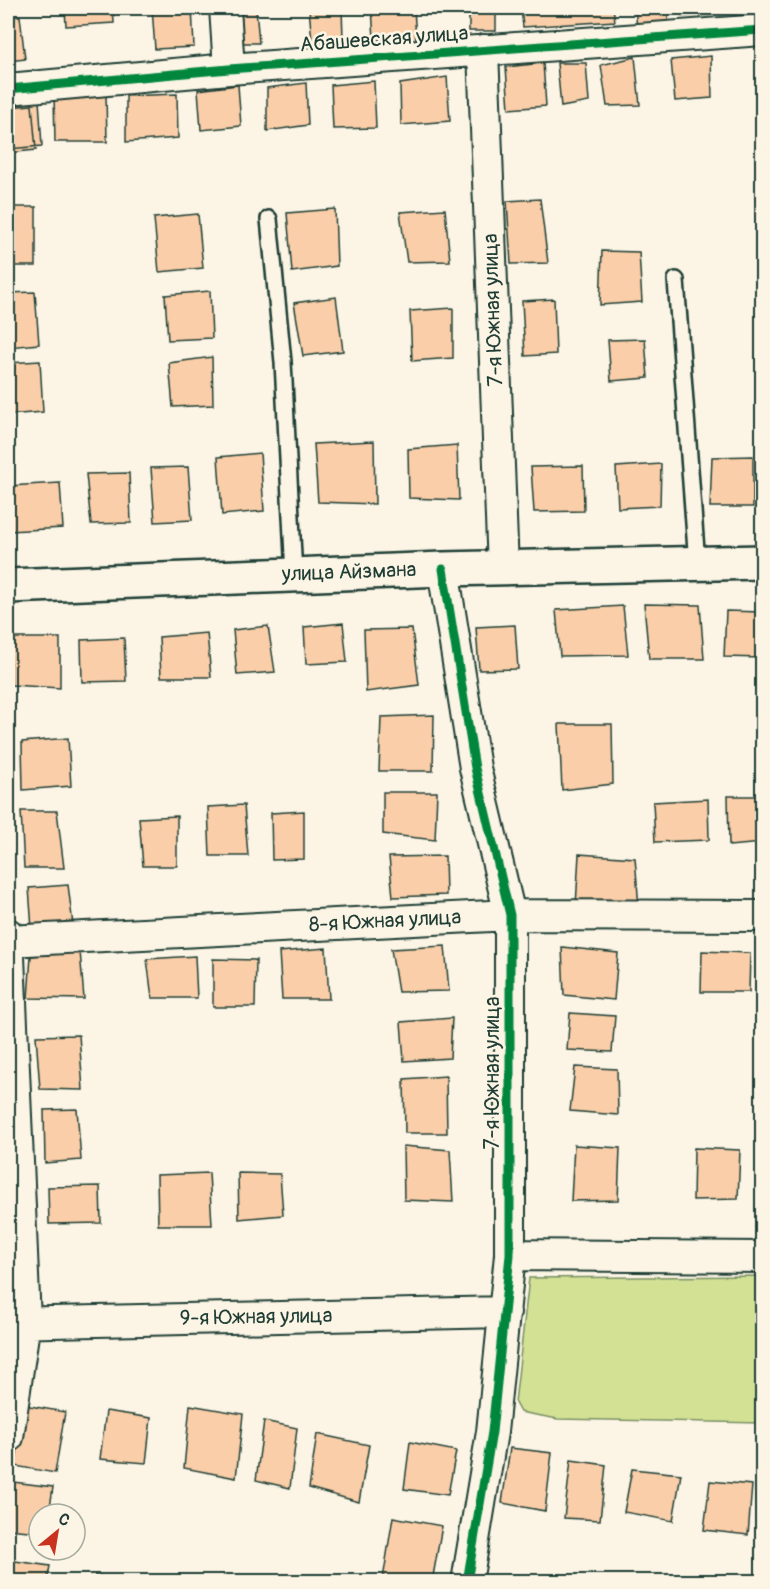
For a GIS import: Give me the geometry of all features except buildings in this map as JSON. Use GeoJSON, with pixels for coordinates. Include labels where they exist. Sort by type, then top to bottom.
{"type":"FeatureCollection","features":[{"type":"Feature","properties":{"kind":"street"},"geometry":{"type":"LineString","coordinates":[[225,8],[229,69]]}},
{"type":"Feature","properties":{"kind":"street","name":"Абашевская улица"},"geometry":{"type":"LineString","coordinates":[[8,89],[229,69],[483,50],[746,23]]}},
{"type":"Feature","properties":{"kind":"street","name":"7-я Южная улица"},"geometry":{"type":"LineString","coordinates":[[483,50],[503,569]]}},
{"type":"Feature","properties":{"kind":"street","name":"улица Айзмана"},"geometry":{"type":"LineString","coordinates":[[8,585],[443,569],[762,562]]}},
{"type":"Feature","properties":{"kind":"street","name":"7-я Южная улица"},"geometry":{"type":"LineString","coordinates":[[443,569],[475,768],[510,915],[510,1255],[492,1432],[467,1581]]}},
{"type":"Feature","properties":{"kind":"street","name":"8-я Южная улица"},"geometry":{"type":"LineString","coordinates":[[8,941],[510,915],[762,916]]}},
{"type":"Feature","properties":{"kind":"street"},"geometry":{"type":"LineString","coordinates":[[8,934],[16,1322],[8,1437]]}},
{"type":"Feature","properties":{"kind":"street"},"geometry":{"type":"LineString","coordinates":[[510,1255],[762,1257]]}},
{"type":"Feature","properties":{"kind":"street","name":"9-я Южная улица"},"geometry":{"type":"LineString","coordinates":[[16,1322],[506,1312]]}},
{"type":"Feature","properties":{"kind":"lane"},"geometry":{"type":"LineString","coordinates":[[270,219],[283,362],[294,575]]}},
{"type":"Feature","properties":{"kind":"lane"},"geometry":{"type":"LineString","coordinates":[[676,280],[697,564]]}},
{"type":"Feature","properties":{"kind":"green space"},"geometry":{"type":"Polygon","coordinates":[[[762,1276],[762,1423],[558,1419],[520,1412],[515,1403],[529,1278],[762,1276]]]}},
{"type":"Feature","properties":{"kind":"cycle path"},"geometry":{"type":"LineString","coordinates":[[8,89],[229,69],[762,30]]}},
{"type":"Feature","properties":{"kind":"cycle path"},"geometry":{"type":"LineString","coordinates":[[443,569],[475,768],[510,915],[510,1255],[492,1432],[467,1582]]}}]}
